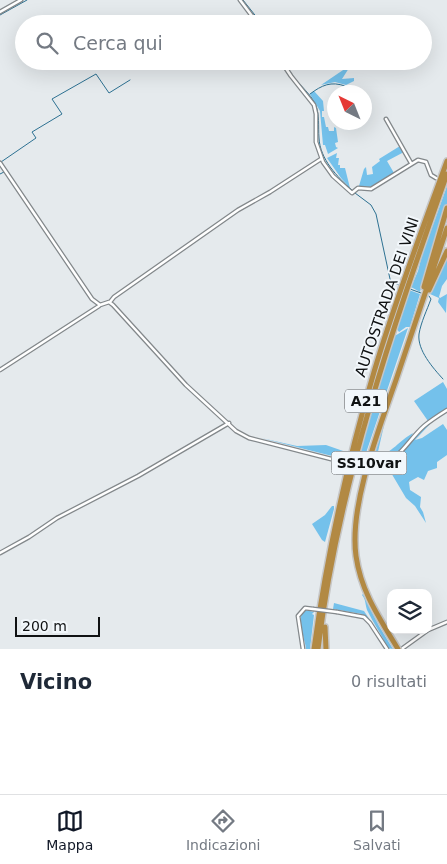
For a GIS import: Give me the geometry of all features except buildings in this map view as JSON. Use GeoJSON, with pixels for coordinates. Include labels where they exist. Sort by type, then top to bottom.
{"type":"FeatureCollection","features":[{"type":"Feature","properties":{"kind":"highway","name":"AUTOSTRADA DEI VINI"},"geometry":{"type":"LineString","coordinates":[[314,649],[334,530],[374,370],[447,160]]}},
{"type":"Feature","properties":{"kind":"highway","name":"AUTOSTRADA DEI VINI"},"geometry":{"type":"LineString","coordinates":[[318,649],[336,541],[358,445],[377,377],[447,174]]}},
{"type":"Feature","properties":{"kind":"highway"},"geometry":{"type":"LineString","coordinates":[[424,296],[423,291],[427,273],[447,208]]}},
{"type":"Feature","properties":{"kind":"highway","name":"SS10var"},"geometry":{"type":"LineString","coordinates":[[399,648],[370,602],[362,581],[355,546],[356,525],[360,497],[374,444],[447,228]]}},
{"type":"Feature","properties":{"kind":"highway"},"geometry":{"type":"LineString","coordinates":[[424,296],[430,288],[447,251]]}},
{"type":"Feature","properties":{"kind":"highway"},"geometry":{"type":"LineString","coordinates":[[326,649],[325,625],[336,541]]}},
{"type":"Feature","properties":{"kind":"street"},"geometry":{"type":"LineString","coordinates":[[0,12],[21,0]]}},
{"type":"Feature","properties":{"kind":"street"},"geometry":{"type":"LineString","coordinates":[[240,0],[251,15]]}},
{"type":"Feature","properties":{"kind":"street"},"geometry":{"type":"LineString","coordinates":[[286,70],[314,105],[316,120],[315,138],[329,172],[352,194],[358,188],[371,188],[411,162],[418,160],[423,160],[427,164],[431,175],[436,178]]}},
{"type":"Feature","properties":{"kind":"street"},"geometry":{"type":"LineString","coordinates":[[386,119],[411,162]]}},
{"type":"Feature","properties":{"kind":"street"},"geometry":{"type":"LineString","coordinates":[[0,370],[100,305],[110,302],[114,297],[218,223],[322,158]]}},
{"type":"Feature","properties":{"kind":"street"},"geometry":{"type":"LineString","coordinates":[[0,163],[92,299],[100,305]]}},
{"type":"Feature","properties":{"kind":"street"},"geometry":{"type":"LineString","coordinates":[[110,302],[135,327],[186,385],[241,434],[250,438],[340,462],[372,468],[383,466],[392,460],[422,427],[447,410]]}},
{"type":"Feature","properties":{"kind":"street"},"geometry":{"type":"LineString","coordinates":[[0,553],[29,537],[57,518],[138,476],[229,423]]}},
{"type":"Feature","properties":{"kind":"street"},"geometry":{"type":"LineString","coordinates":[[303,649],[298,616],[305,608],[313,608],[364,617],[387,649]]}},
{"type":"Feature","properties":{"kind":"street"},"geometry":{"type":"LineString","coordinates":[[432,628],[447,622]]}},
{"type":"Feature","properties":{"kind":"street"},"geometry":{"type":"LineString","coordinates":[[399,648],[422,634]]}},
{"type":"Feature","properties":{"kind":"shaded area"},"geometry":{"type":"Polygon","coordinates":[[[343,70],[348,70],[342,79],[354,78],[354,81],[346,85],[335,82],[321,85],[343,70]]]}},
{"type":"Feature","properties":{"kind":"shaded area"},"geometry":{"type":"Polygon","coordinates":[[[314,91],[323,101],[324,111],[322,111],[322,117],[324,117],[327,130],[336,130],[338,142],[335,143],[338,148],[328,154],[325,145],[323,145],[320,111],[310,94],[314,91]]]}},
{"type":"Feature","properties":{"kind":"shaded area"},"geometry":{"type":"Polygon","coordinates":[[[400,146],[404,152],[387,161],[394,173],[370,187],[359,186],[366,167],[367,175],[373,174],[372,167],[380,161],[379,159],[400,146]]]}},
{"type":"Feature","properties":{"kind":"shaded area"},"geometry":{"type":"Polygon","coordinates":[[[337,153],[336,158],[339,158],[338,165],[340,165],[340,168],[345,168],[350,188],[327,158],[337,153]]]}},
{"type":"Feature","properties":{"kind":"shaded area"},"geometry":{"type":"Polygon","coordinates":[[[447,186],[447,206],[439,225],[420,292],[411,287],[447,186]]]}},
{"type":"Feature","properties":{"kind":"shaded area"},"geometry":{"type":"Polygon","coordinates":[[[447,256],[447,279],[442,286],[439,297],[447,294],[446,313],[438,302],[439,298],[430,294],[447,256]]]}},
{"type":"Feature","properties":{"kind":"shaded area"},"geometry":{"type":"Polygon","coordinates":[[[409,290],[420,294],[410,327],[406,327],[399,332],[397,329],[409,290]]]}},
{"type":"Feature","properties":{"kind":"shaded area"},"geometry":{"type":"Polygon","coordinates":[[[408,328],[366,453],[368,454],[365,464],[358,462],[369,415],[393,337],[408,328]]]}},
{"type":"Feature","properties":{"kind":"shaded area"},"geometry":{"type":"Polygon","coordinates":[[[443,382],[447,389],[447,409],[428,421],[414,401],[443,382]]]}},
{"type":"Feature","properties":{"kind":"shaded area"},"geometry":{"type":"Polygon","coordinates":[[[385,421],[377,456],[387,453],[413,433],[406,444],[389,460],[377,466],[371,466],[385,421]]]}},
{"type":"Feature","properties":{"kind":"shaded area"},"geometry":{"type":"Polygon","coordinates":[[[430,424],[415,440],[422,438],[443,424],[447,430],[447,455],[437,462],[437,468],[428,471],[424,480],[418,477],[409,482],[410,490],[421,497],[420,507],[426,523],[415,506],[406,498],[390,471],[370,475],[369,471],[392,463],[430,424]]]}},
{"type":"Feature","properties":{"kind":"shaded area"},"geometry":{"type":"Polygon","coordinates":[[[261,438],[297,446],[326,445],[346,452],[340,458],[261,438]]]}},
{"type":"Feature","properties":{"kind":"shaded area"},"geometry":{"type":"Polygon","coordinates":[[[334,506],[334,509],[325,542],[312,524],[325,515],[334,506]]]}},
{"type":"Feature","properties":{"kind":"shaded area"},"geometry":{"type":"Polygon","coordinates":[[[363,594],[393,649],[388,648],[372,620],[363,594]]]}},
{"type":"Feature","properties":{"kind":"shaded area"},"geometry":{"type":"Polygon","coordinates":[[[334,603],[364,611],[374,626],[362,614],[333,609],[334,603]]]}},
{"type":"Feature","properties":{"kind":"shaded area"},"geometry":{"type":"Polygon","coordinates":[[[306,610],[314,612],[312,614],[314,615],[310,649],[306,649],[300,623],[306,610]]]}},
{"type":"Feature","properties":{"kind":"waterway"},"geometry":{"type":"LineString","coordinates":[[0,15],[27,0]]}},
{"type":"Feature","properties":{"kind":"waterway"},"geometry":{"type":"LineString","coordinates":[[243,0],[255,15]]}},
{"type":"Feature","properties":{"kind":"waterway"},"geometry":{"type":"LineString","coordinates":[[1,162],[36,138],[32,132],[62,114],[52,99],[96,74],[109,93],[130,80]]}},
{"type":"Feature","properties":{"kind":"waterway"},"geometry":{"type":"LineString","coordinates":[[295,79],[308,93],[317,107],[322,153],[330,167],[352,190]]}},
{"type":"Feature","properties":{"kind":"waterway"},"geometry":{"type":"LineString","coordinates":[[310,94],[327,85]]}},
{"type":"Feature","properties":{"kind":"waterway"},"geometry":{"type":"LineString","coordinates":[[327,85],[340,85]]}},
{"type":"Feature","properties":{"kind":"waterway"},"geometry":{"type":"LineString","coordinates":[[0,174],[4,172]]}},
{"type":"Feature","properties":{"kind":"waterway"},"geometry":{"type":"LineString","coordinates":[[355,193],[371,205],[376,214],[390,279],[399,285]]}},
{"type":"Feature","properties":{"kind":"waterway"},"geometry":{"type":"LineString","coordinates":[[410,289],[421,293]]}},
{"type":"Feature","properties":{"kind":"waterway"},"geometry":{"type":"LineString","coordinates":[[429,296],[431,299],[419,334],[420,346],[426,358],[443,379]]}},
{"type":"Feature","properties":{"kind":"waterway"},"geometry":{"type":"LineString","coordinates":[[99,307],[104,305]]}}]}
